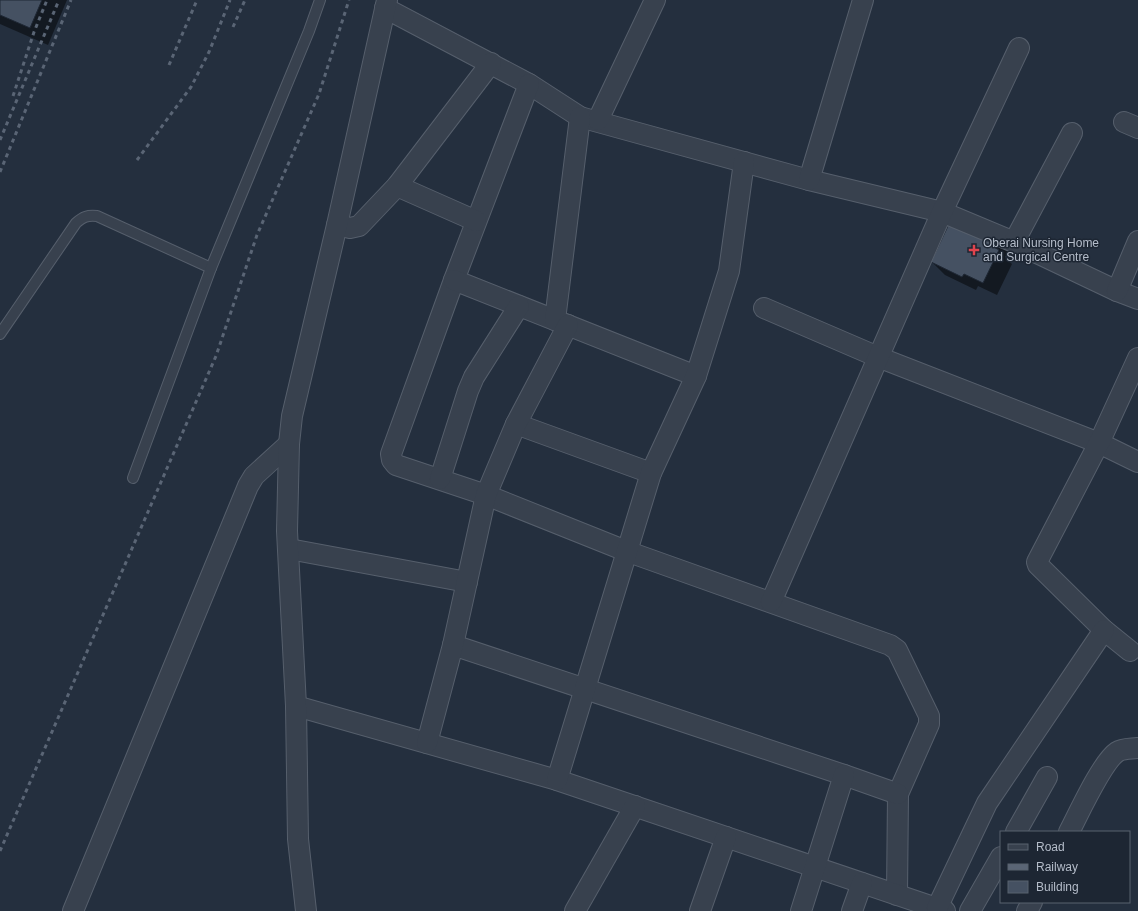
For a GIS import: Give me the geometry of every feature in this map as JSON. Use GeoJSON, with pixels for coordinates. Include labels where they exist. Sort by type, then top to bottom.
{"type":"FeatureCollection","features":[{"type":"Feature","properties":{"kind":"street"},"geometry":{"type":"LineString","coordinates":[[427,743],[453,645],[486,496],[561,323],[589,119],[656,0]]}},
{"type":"Feature","properties":{"kind":"street"},"geometry":{"type":"LineString","coordinates":[[809,180],[863,0]]}},
{"type":"Feature","properties":{"kind":"street"},"geometry":{"type":"LineString","coordinates":[[306,911],[298,839],[296,706],[289,550],[289,444],[292,416],[337,225],[386,4],[589,119],[809,180],[942,212],[1014,242],[1117,291],[1138,299]]}},
{"type":"Feature","properties":{"kind":"street"},"geometry":{"type":"LineString","coordinates":[[771,602],[942,212],[1019,48]]}},
{"type":"Feature","properties":{"kind":"street"},"geometry":{"type":"LineString","coordinates":[[337,225],[350,228],[359,226],[397,186],[491,63]]}},
{"type":"Feature","properties":{"kind":"street"},"geometry":{"type":"LineString","coordinates":[[529,84],[454,280],[391,454],[392,460],[396,465],[486,496],[626,551],[890,645],[897,650],[929,716],[929,724],[898,794],[902,901]]}},
{"type":"Feature","properties":{"kind":"street"},"geometry":{"type":"LineString","coordinates":[[1014,242],[1072,132]]}},
{"type":"Feature","properties":{"kind":"street"},"geometry":{"type":"LineString","coordinates":[[557,780],[651,473],[696,376],[729,271],[744,162]]}},
{"type":"Feature","properties":{"kind":"street"},"geometry":{"type":"LineString","coordinates":[[397,186],[476,220]]}},
{"type":"Feature","properties":{"kind":"street"},"geometry":{"type":"LineString","coordinates":[[1117,291],[1138,241]]}},
{"type":"Feature","properties":{"kind":"street"},"geometry":{"type":"LineString","coordinates":[[454,280],[696,376]]}},
{"type":"Feature","properties":{"kind":"street"},"geometry":{"type":"LineString","coordinates":[[440,479],[468,391],[474,377],[519,306]]}},
{"type":"Feature","properties":{"kind":"street"},"geometry":{"type":"LineString","coordinates":[[764,308],[878,357],[1099,443],[1138,462]]}},
{"type":"Feature","properties":{"kind":"street"},"geometry":{"type":"LineString","coordinates":[[1135,649],[1104,630],[1038,566],[1037,562],[1099,443],[1138,358]]}},
{"type":"Feature","properties":{"kind":"street"},"geometry":{"type":"LineString","coordinates":[[516,424],[651,473]]}},
{"type":"Feature","properties":{"kind":"street"},"geometry":{"type":"LineString","coordinates":[[72,911],[248,486],[261,469],[289,444]]}},
{"type":"Feature","properties":{"kind":"street"},"geometry":{"type":"LineString","coordinates":[[289,550],[467,582]]}},
{"type":"Feature","properties":{"kind":"street"},"geometry":{"type":"LineString","coordinates":[[296,706],[557,780],[862,883],[902,901],[941,910],[987,803],[1104,630]]}},
{"type":"Feature","properties":{"kind":"street"},"geometry":{"type":"LineString","coordinates":[[453,645],[844,774],[898,794]]}},
{"type":"Feature","properties":{"kind":"street"},"geometry":{"type":"LineString","coordinates":[[1070,831],[1094,784],[1112,757],[1123,750],[1138,748]]}},
{"type":"Feature","properties":{"kind":"street"},"geometry":{"type":"LineString","coordinates":[[801,911],[844,774]]}},
{"type":"Feature","properties":{"kind":"street"},"geometry":{"type":"LineString","coordinates":[[1017,831],[1047,777]]}},
{"type":"Feature","properties":{"kind":"street"},"geometry":{"type":"LineString","coordinates":[[575,911],[635,806]]}},
{"type":"Feature","properties":{"kind":"street"},"geometry":{"type":"LineString","coordinates":[[700,911],[726,837]]}},
{"type":"Feature","properties":{"kind":"street"},"geometry":{"type":"LineString","coordinates":[[970,911],[1000,859]]}},
{"type":"Feature","properties":{"kind":"street"},"geometry":{"type":"LineString","coordinates":[[852,911],[862,883]]}},
{"type":"Feature","properties":{"kind":"lane"},"geometry":{"type":"LineString","coordinates":[[133,478],[211,268],[309,31],[320,0]]}},
{"type":"Feature","properties":{"kind":"lane"},"geometry":{"type":"LineString","coordinates":[[0,334],[76,223],[83,217],[89,215],[97,216],[211,268]]}},
{"type":"Feature","properties":{"kind":"building"},"geometry":{"type":"Polygon","coordinates":[[[0,0],[42,0],[30,28],[0,15],[0,0]]]}},
{"type":"Feature","properties":{"kind":"building"},"geometry":{"type":"Polygon","coordinates":[[[957,207],[1000,228],[992,246],[999,250],[983,283],[964,274],[962,277],[931,262],[957,207]]]}},
{"type":"Feature","properties":{"kind":"railway"},"geometry":{"type":"LineString","coordinates":[[13,96],[34,32],[47,0]]}},
{"type":"Feature","properties":{"kind":"railway"},"geometry":{"type":"LineString","coordinates":[[0,140],[59,0]]}},
{"type":"Feature","properties":{"kind":"railway"},"geometry":{"type":"LineString","coordinates":[[0,172],[71,0]]}},
{"type":"Feature","properties":{"kind":"railway"},"geometry":{"type":"LineString","coordinates":[[169,65],[197,0]]}},
{"type":"Feature","properties":{"kind":"railway"},"geometry":{"type":"LineString","coordinates":[[137,160],[191,87],[209,52],[230,0]]}},
{"type":"Feature","properties":{"kind":"railway"},"geometry":{"type":"LineString","coordinates":[[233,27],[245,0]]}},
{"type":"Feature","properties":{"kind":"railway"},"geometry":{"type":"LineString","coordinates":[[0,851],[216,356],[257,235],[319,94],[349,0]]}},
{"type":"Feature","properties":{"kind":"place","name":"Oberai Nursing Home and Surgical Centre"},"geometry":{"type":"Point","coordinates":[974,250]}}]}
